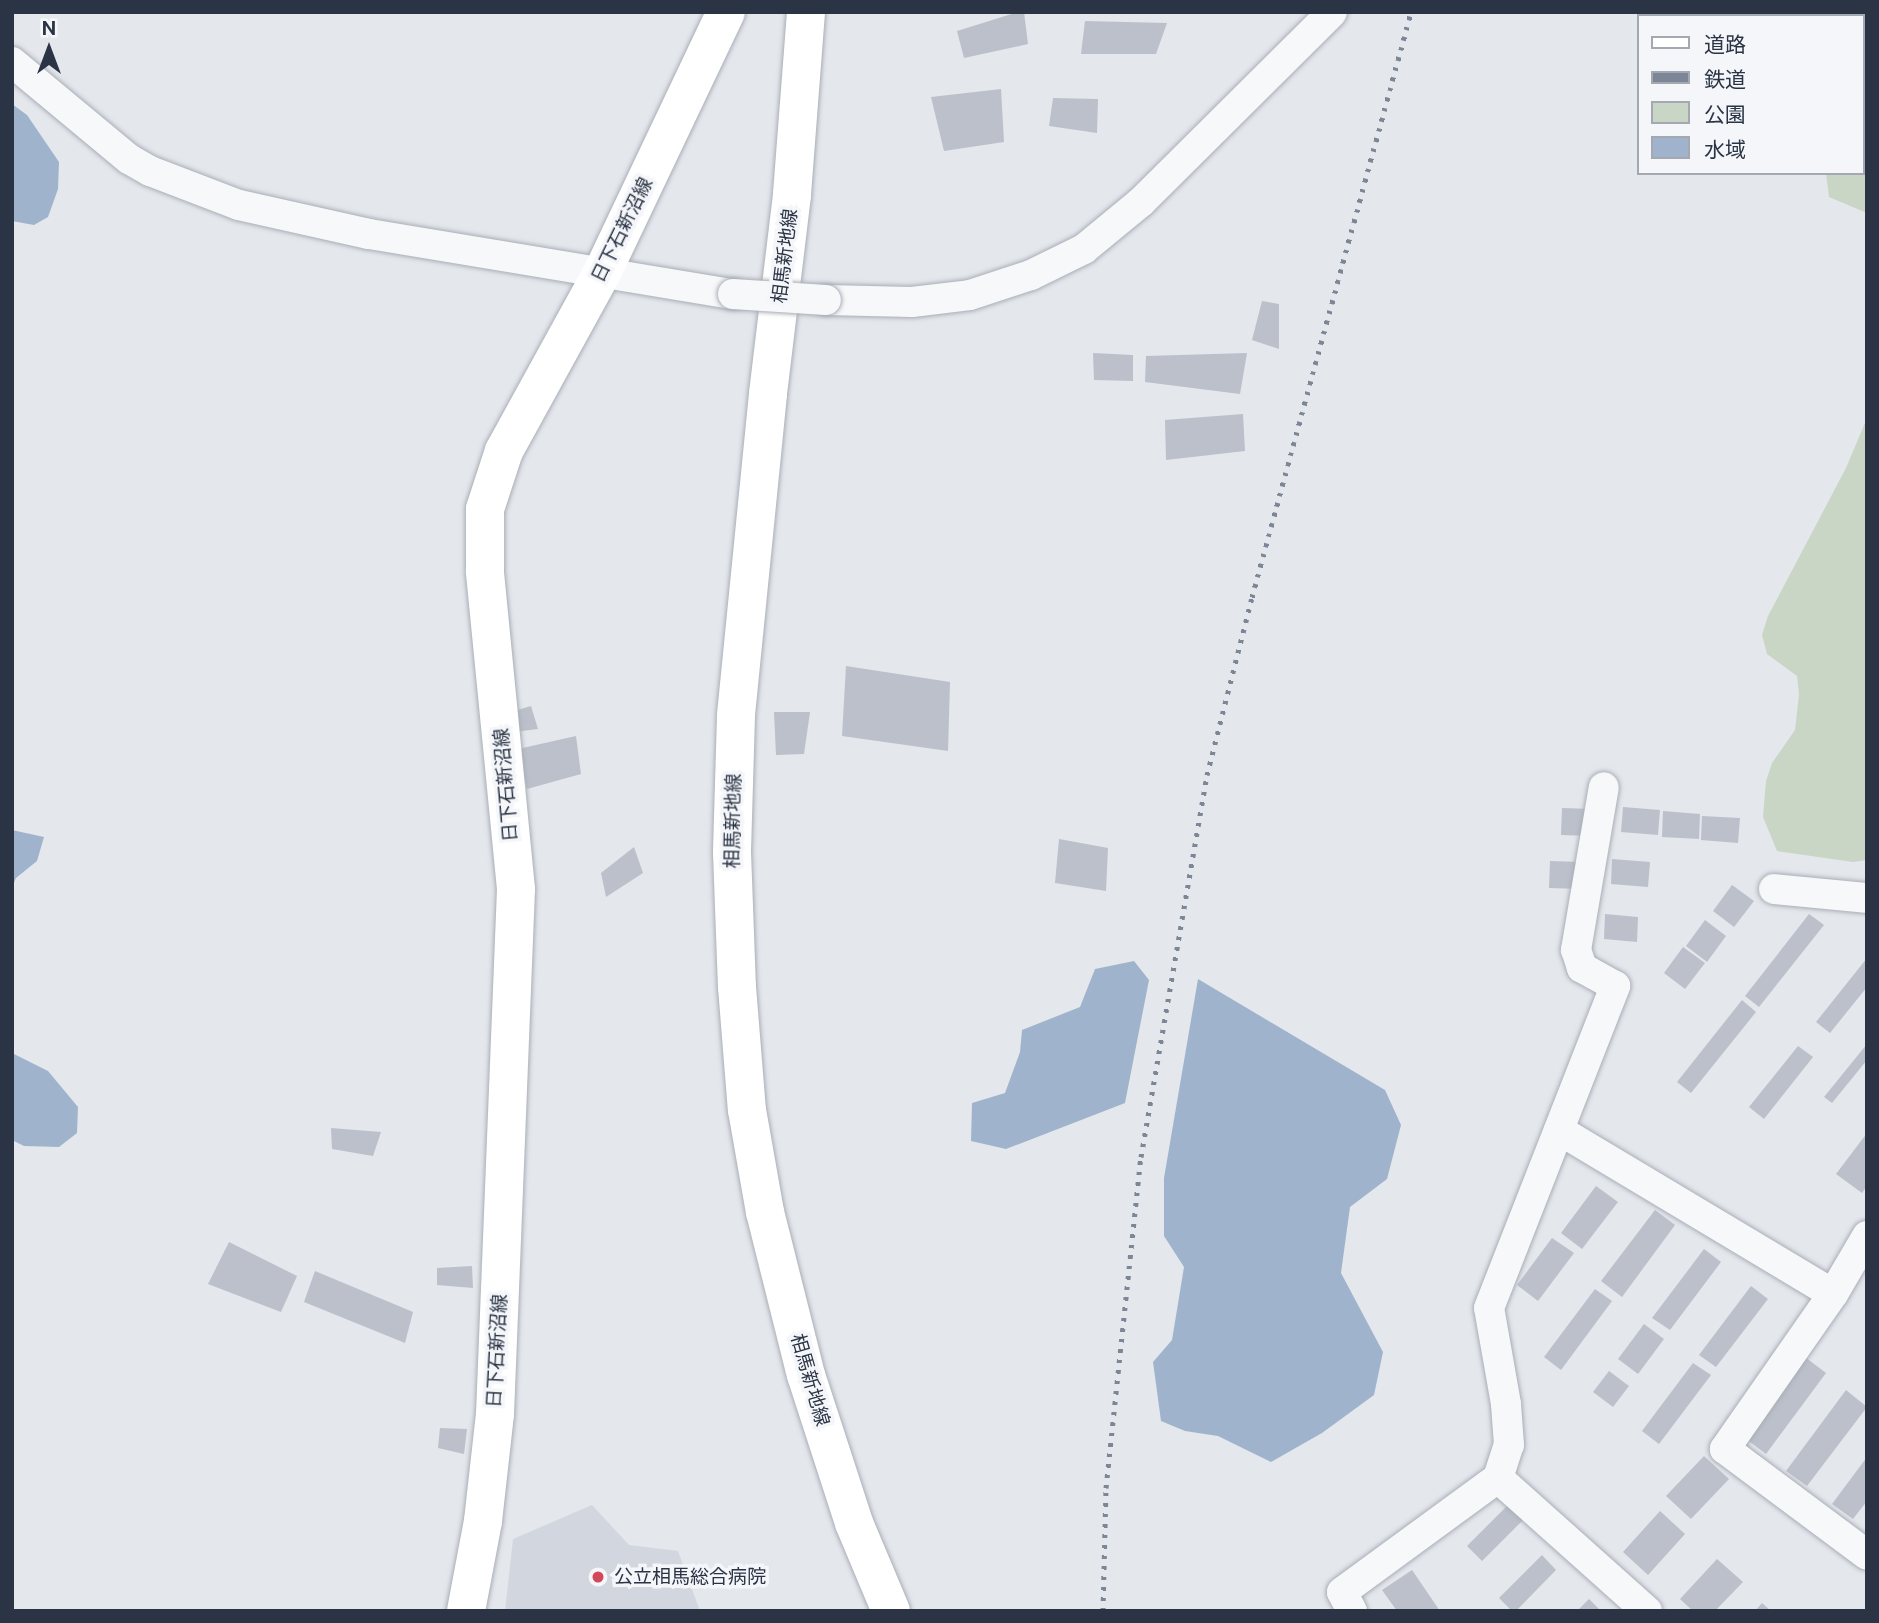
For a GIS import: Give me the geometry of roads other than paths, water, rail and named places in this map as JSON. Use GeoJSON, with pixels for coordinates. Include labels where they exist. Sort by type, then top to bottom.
{"type":"FeatureCollection","features":[{"type":"Feature","properties":{"kind":"main road","name":"日下石新沼線"},"geometry":{"type":"LineString","coordinates":[[466,1611],[483,1521],[495,1414],[516,890],[485,571],[485,509],[504,451],[602,273],[726,12]]}},
{"type":"Feature","properties":{"kind":"main road","name":"相馬新地線"},"geometry":{"type":"LineString","coordinates":[[806,12],[792,195],[768,394],[736,716],[732,852],[737,987],[747,1110],[765,1212],[806,1375],[854,1523],[891,1611]]}},
{"type":"Feature","properties":{"kind":"street"},"geometry":{"type":"LineString","coordinates":[[12,62],[129,159],[150,171],[239,205],[369,234],[733,294],[912,302],[970,295],[1031,275],[1084,249],[1141,202],[1332,12]]}},
{"type":"Feature","properties":{"kind":"street"},"geometry":{"type":"LineString","coordinates":[[1352,1611],[1342,1592],[1498,1478],[1509,1445],[1506,1404],[1489,1308],[1615,986],[1582,968],[1576,950],[1604,787]]}},
{"type":"Feature","properties":{"kind":"street"},"geometry":{"type":"LineString","coordinates":[[1774,889],[1867,898]]}},
{"type":"Feature","properties":{"kind":"street"},"geometry":{"type":"LineString","coordinates":[[1559,1130],[1833,1294]]}},
{"type":"Feature","properties":{"kind":"street"},"geometry":{"type":"LineString","coordinates":[[1866,1237],[1833,1294],[1725,1448],[1867,1555]]}},
{"type":"Feature","properties":{"kind":"street"},"geometry":{"type":"LineString","coordinates":[[1498,1478],[1647,1611]]}},
{"type":"Feature","properties":{"kind":"water"},"geometry":{"type":"Polygon","coordinates":[[[12,104],[27,115],[59,162],[58,189],[48,217],[34,225],[12,221],[12,104]]]}},
{"type":"Feature","properties":{"kind":"water"},"geometry":{"type":"Polygon","coordinates":[[[12,830],[44,837],[37,861],[16,878],[12,887],[12,830]]]}},
{"type":"Feature","properties":{"kind":"water"},"geometry":{"type":"Polygon","coordinates":[[[1134,961],[1149,980],[1125,1103],[1006,1149],[971,1141],[972,1103],[1005,1093],[1020,1052],[1022,1030],[1080,1007],[1095,969],[1134,961]]]}},
{"type":"Feature","properties":{"kind":"water"},"geometry":{"type":"Polygon","coordinates":[[[1198,979],[1385,1090],[1401,1125],[1387,1179],[1350,1207],[1341,1273],[1383,1352],[1374,1395],[1322,1433],[1271,1462],[1218,1436],[1185,1431],[1161,1421],[1153,1362],[1172,1340],[1184,1267],[1164,1236],[1164,1178],[1198,979]]]}},
{"type":"Feature","properties":{"kind":"water"},"geometry":{"type":"Polygon","coordinates":[[[12,1053],[48,1071],[78,1107],[77,1133],[59,1147],[24,1146],[12,1140],[12,1053]]]}},
{"type":"Feature","properties":{"kind":"railway"},"geometry":{"type":"LineString","coordinates":[[1103,1611],[1106,1488],[1141,1157],[1207,775],[1252,597],[1411,12]]}},
{"type":"Feature","properties":{"kind":"place","name":"公立相馬総合病院"},"geometry":{"type":"Point","coordinates":[598,1577]}}]}
